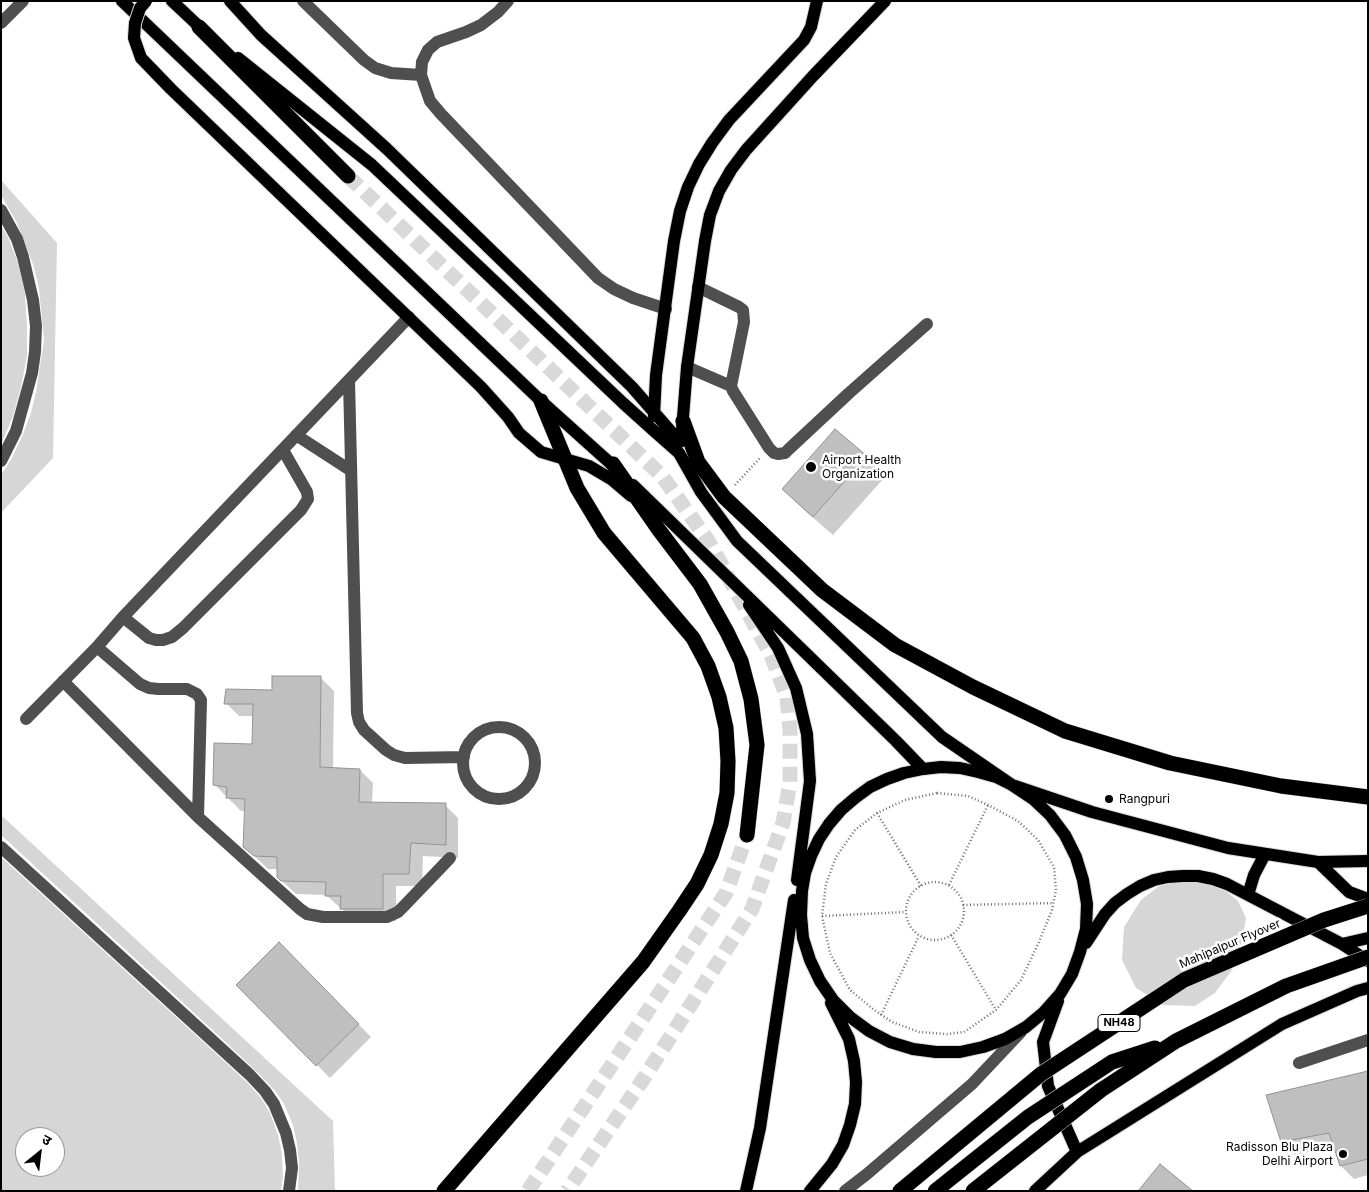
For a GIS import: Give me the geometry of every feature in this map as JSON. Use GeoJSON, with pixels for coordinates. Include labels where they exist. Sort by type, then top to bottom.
{"type":"FeatureCollection","features":[{"type":"Feature","properties":{"kind":"highway"},"geometry":{"type":"LineString","coordinates":[[199,27],[348,176]]}},
{"type":"Feature","properties":{"kind":"highway"},"geometry":{"type":"LineString","coordinates":[[444,1191],[643,962],[697,884],[711,855],[721,824],[727,793],[726,728],[719,697],[708,666],[693,638],[604,533],[577,488],[541,401]]}},
{"type":"Feature","properties":{"kind":"highway"},"geometry":{"type":"LineString","coordinates":[[683,421],[698,462],[724,497],[822,590],[895,645],[973,687],[1065,731],[1170,763],[1281,786],[1368,797]]}},
{"type":"Feature","properties":{"kind":"highway"},"geometry":{"type":"LineString","coordinates":[[612,464],[700,584],[741,661],[751,699],[756,746],[747,835]]}},
{"type":"Feature","properties":{"kind":"highway","name":"Mahipalpur Flyover"},"geometry":{"type":"LineString","coordinates":[[900,1191],[1041,1074],[1184,980],[1324,920],[1368,906]]}},
{"type":"Feature","properties":{"kind":"highway"},"geometry":{"type":"LineString","coordinates":[[973,1191],[1101,1090],[1176,1041],[1286,986],[1368,959]]}},
{"type":"Feature","properties":{"kind":"highway"},"geometry":{"type":"LineString","coordinates":[[935,1191],[1028,1117],[1112,1062],[1176,1041]]}},
{"type":"Feature","properties":{"kind":"main road"},"geometry":{"type":"LineString","coordinates":[[122,1],[541,401],[612,464],[923,769]]}},
{"type":"Feature","properties":{"kind":"main road"},"geometry":{"type":"LineString","coordinates":[[146,1],[140,8],[135,23],[134,38],[141,58],[171,89],[481,387],[508,417],[519,433],[541,452],[589,466],[611,479],[642,506]]}},
{"type":"Feature","properties":{"kind":"main road"},"geometry":{"type":"LineString","coordinates":[[172,1],[199,27],[372,165],[652,430],[680,447]]}},
{"type":"Feature","properties":{"kind":"main road"},"geometry":{"type":"LineString","coordinates":[[230,1],[261,35],[387,149],[632,387],[654,411],[680,447],[701,492],[737,541],[942,737],[1033,798],[1050,815],[1065,835],[1076,857],[1084,880],[1087,904],[1086,929],[1072,974],[1060,994],[1044,1012],[1026,1027],[1005,1039],[983,1048],[960,1052],[936,1052],[913,1049],[890,1042],[869,1032],[833,1000],[820,981]]}},
{"type":"Feature","properties":{"kind":"main road"},"geometry":{"type":"LineString","coordinates":[[652,430],[656,375],[674,241],[680,211],[692,179],[712,142],[804,40],[811,27],[817,1]]}},
{"type":"Feature","properties":{"kind":"main road"},"geometry":{"type":"LineString","coordinates":[[872,14],[875,1]]}},
{"type":"Feature","properties":{"kind":"main road"},"geometry":{"type":"LineString","coordinates":[[680,447],[687,367],[698,287],[710,215],[719,191],[731,170],[762,132],[885,1]]}},
{"type":"Feature","properties":{"kind":"main road"},"geometry":{"type":"LineString","coordinates":[[735,584],[778,648],[796,688],[807,734],[810,781],[796,890],[761,1118],[750,1179],[746,1191]]}},
{"type":"Feature","properties":{"kind":"main road"},"geometry":{"type":"LineString","coordinates":[[810,1191],[832,1164],[843,1146],[855,1104],[856,1082],[849,1040],[810,960],[803,938],[800,915],[802,891],[805,873],[819,839],[841,810],[870,787],[904,772],[941,767],[960,768],[996,777],[1012,785],[1092,812],[1228,848],[1318,862],[1368,862]]}},
{"type":"Feature","properties":{"kind":"main road"},"geometry":{"type":"LineString","coordinates":[[1248,895],[1254,875],[1265,854]]}},
{"type":"Feature","properties":{"kind":"main road"},"geometry":{"type":"LineString","coordinates":[[1318,862],[1349,892],[1368,899]]}},
{"type":"Feature","properties":{"kind":"main road"},"geometry":{"type":"LineString","coordinates":[[1080,952],[1105,914],[1127,894],[1154,880],[1168,877],[1198,876],[1227,884],[1368,959]]}},
{"type":"Feature","properties":{"kind":"main road"},"geometry":{"type":"LineString","coordinates":[[1342,944],[1368,938]]}},
{"type":"Feature","properties":{"kind":"main road"},"geometry":{"type":"LineString","coordinates":[[1035,1191],[1077,1152],[1282,1024],[1368,988]]}},
{"type":"Feature","properties":{"kind":"main road"},"geometry":{"type":"LineString","coordinates":[[1060,994],[1043,1042],[1048,1086],[1077,1152]]}},
{"type":"Feature","properties":{"kind":"street"},"geometry":{"type":"LineString","coordinates":[[1,23],[22,1]]}},
{"type":"Feature","properties":{"kind":"street"},"geometry":{"type":"LineString","coordinates":[[303,1],[374,68],[391,73],[421,75]]}},
{"type":"Feature","properties":{"kind":"street"},"geometry":{"type":"LineString","coordinates":[[508,1],[498,12],[481,25],[437,42],[428,50],[422,62],[421,75],[430,101],[598,278],[614,289],[633,298],[666,309]]}},
{"type":"Feature","properties":{"kind":"street"},"geometry":{"type":"LineString","coordinates":[[1,210],[23,257],[33,300],[36,326],[32,373],[16,431],[1,461]]}},
{"type":"Feature","properties":{"kind":"street"},"geometry":{"type":"LineString","coordinates":[[698,287],[743,310],[744,322],[732,386],[735,395],[769,448],[778,454],[785,453],[927,324]]}},
{"type":"Feature","properties":{"kind":"street"},"geometry":{"type":"LineString","coordinates":[[26,719],[97,647],[123,617],[409,317]]}},
{"type":"Feature","properties":{"kind":"street"},"geometry":{"type":"LineString","coordinates":[[687,367],[732,386]]}},
{"type":"Feature","properties":{"kind":"street"},"geometry":{"type":"LineString","coordinates":[[349,381],[357,713],[359,722],[364,730],[394,755],[405,758],[464,757]]}},
{"type":"Feature","properties":{"kind":"street"},"geometry":{"type":"LineString","coordinates":[[296,436],[350,470]]}},
{"type":"Feature","properties":{"kind":"street"},"geometry":{"type":"LineString","coordinates":[[123,617],[149,638],[163,640],[172,637],[301,510],[308,499],[307,492],[283,450]]}},
{"type":"Feature","properties":{"kind":"street"},"geometry":{"type":"LineString","coordinates":[[97,647],[140,684],[149,688],[187,690],[197,694],[201,700],[198,817]]}},
{"type":"Feature","properties":{"kind":"street"},"geometry":{"type":"LineString","coordinates":[[63,681],[198,817],[300,909],[314,916],[387,917],[398,912],[450,858]]}},
{"type":"Feature","properties":{"kind":"street"},"geometry":{"type":"LineString","coordinates":[[503,727],[517,731],[527,740],[534,753],[535,767],[531,780],[522,791],[510,797],[496,799],[482,794],[472,786],[465,773],[464,757],[468,746],[477,735],[489,728],[503,727]]}},
{"type":"Feature","properties":{"kind":"street"},"geometry":{"type":"LineString","coordinates":[[1,847],[265,1091],[281,1117],[288,1142],[292,1168],[289,1191]]}},
{"type":"Feature","properties":{"kind":"street"},"geometry":{"type":"LineString","coordinates":[[845,1191],[972,1084],[1026,1027]]}},
{"type":"Feature","properties":{"kind":"street"},"geometry":{"type":"LineString","coordinates":[[1299,1063],[1368,1040]]}},
{"type":"Feature","properties":{"kind":"path"},"geometry":{"type":"LineString","coordinates":[[724,497],[769,448]]}},
{"type":"Feature","properties":{"kind":"path"},"geometry":{"type":"LineString","coordinates":[[937,793],[968,796],[1018,821],[1038,840],[1054,867],[1056,890],[1054,903],[1039,942],[1021,980],[996,1010],[964,1032],[947,1034],[919,1032],[892,1022],[850,990],[830,953],[822,916],[826,884],[836,857],[855,830],[877,813],[905,800],[937,793]]}},
{"type":"Feature","properties":{"kind":"path"},"geometry":{"type":"LineString","coordinates":[[948,885],[988,805]]}},
{"type":"Feature","properties":{"kind":"path"},"geometry":{"type":"LineString","coordinates":[[877,813],[921,886]]}},
{"type":"Feature","properties":{"kind":"path"},"geometry":{"type":"LineString","coordinates":[[934,882],[948,885],[959,896],[963,905],[963,916],[961,924],[951,935],[936,940],[920,936],[913,930],[906,912],[907,902],[912,893],[921,886],[934,882]]}},
{"type":"Feature","properties":{"kind":"path"},"geometry":{"type":"LineString","coordinates":[[963,905],[1054,903]]}},
{"type":"Feature","properties":{"kind":"path"},"geometry":{"type":"LineString","coordinates":[[822,916],[906,912]]}},
{"type":"Feature","properties":{"kind":"path"},"geometry":{"type":"LineString","coordinates":[[951,935],[996,1010]]}},
{"type":"Feature","properties":{"kind":"path"},"geometry":{"type":"LineString","coordinates":[[881,1015],[920,936]]}},
{"type":"Feature","properties":{"kind":"shaded area"},"geometry":{"type":"Polygon","coordinates":[[[1,180],[57,243],[53,458],[1,513],[1,475],[12,458],[31,413],[44,340],[39,289],[33,264],[17,223],[1,195],[1,180]]]}},
{"type":"Feature","properties":{"kind":"shaded area"},"geometry":{"type":"Polygon","coordinates":[[[1,225],[18,263],[25,294],[27,356],[13,416],[1,445],[1,225]]]}},
{"type":"Feature","properties":{"kind":"shaded area"},"geometry":{"type":"Polygon","coordinates":[[[1,815],[333,1121],[335,1191],[298,1191],[299,1163],[293,1125],[284,1104],[275,1091],[218,1035],[1,835],[1,815]]]}},
{"type":"Feature","properties":{"kind":"shaded area"},"geometry":{"type":"Polygon","coordinates":[[[1,857],[247,1082],[262,1099],[270,1113],[278,1135],[282,1154],[283,1177],[281,1191],[1,1191],[1,857]]]}},
{"type":"Feature","properties":{"kind":"shaded area"},"geometry":{"type":"Polygon","coordinates":[[[1180,881],[1202,881],[1222,888],[1238,901],[1246,918],[1242,940],[1232,970],[1215,993],[1195,1006],[1163,1005],[1136,988],[1122,960],[1124,927],[1141,900],[1159,886],[1180,881]]]}},
{"type":"Feature","properties":{"kind":"building"},"geometry":{"type":"Polygon","coordinates":[[[835,429],[867,456],[813,517],[782,489],[835,429]]]}},
{"type":"Feature","properties":{"kind":"building"},"geometry":{"type":"Polygon","coordinates":[[[272,676],[321,676],[320,767],[360,769],[359,802],[446,803],[446,845],[411,843],[409,874],[383,874],[383,909],[340,909],[341,896],[325,896],[326,882],[281,881],[277,877],[277,857],[254,856],[243,847],[245,799],[226,798],[227,787],[213,785],[214,743],[252,744],[253,704],[224,704],[226,689],[272,690],[272,676]]]}},
{"type":"Feature","properties":{"kind":"building"},"geometry":{"type":"Polygon","coordinates":[[[279,942],[359,1024],[316,1066],[236,985],[279,942]]]}},
{"type":"Feature","properties":{"kind":"building"},"geometry":{"type":"Polygon","coordinates":[[[1368,1071],[1368,1159],[1340,1166],[1329,1133],[1281,1142],[1266,1095],[1368,1071]]]}},
{"type":"Feature","properties":{"kind":"building"},"geometry":{"type":"Polygon","coordinates":[[[1160,1164],[1193,1191],[1138,1191],[1160,1164]]]}},
{"type":"Feature","properties":{"kind":"tunnel"},"geometry":{"type":"LineString","coordinates":[[348,176],[662,476],[709,542],[771,655],[787,697],[790,731],[790,782],[783,823],[752,909],[644,1078],[567,1191]]}},
{"type":"Feature","properties":{"kind":"tunnel"},"geometry":{"type":"LineString","coordinates":[[528,1191],[726,893],[747,835]]}},
{"type":"Feature","properties":{"kind":"place","name":"Airport Health Organization"},"geometry":{"type":"Point","coordinates":[811,467]}},
{"type":"Feature","properties":{"kind":"place","name":"Rangpuri"},"geometry":{"type":"Point","coordinates":[1109,799]}},
{"type":"Feature","properties":{"kind":"place","name":"Radisson Blu Plaza Delhi Airport"},"geometry":{"type":"Point","coordinates":[1343,1154]}}]}
